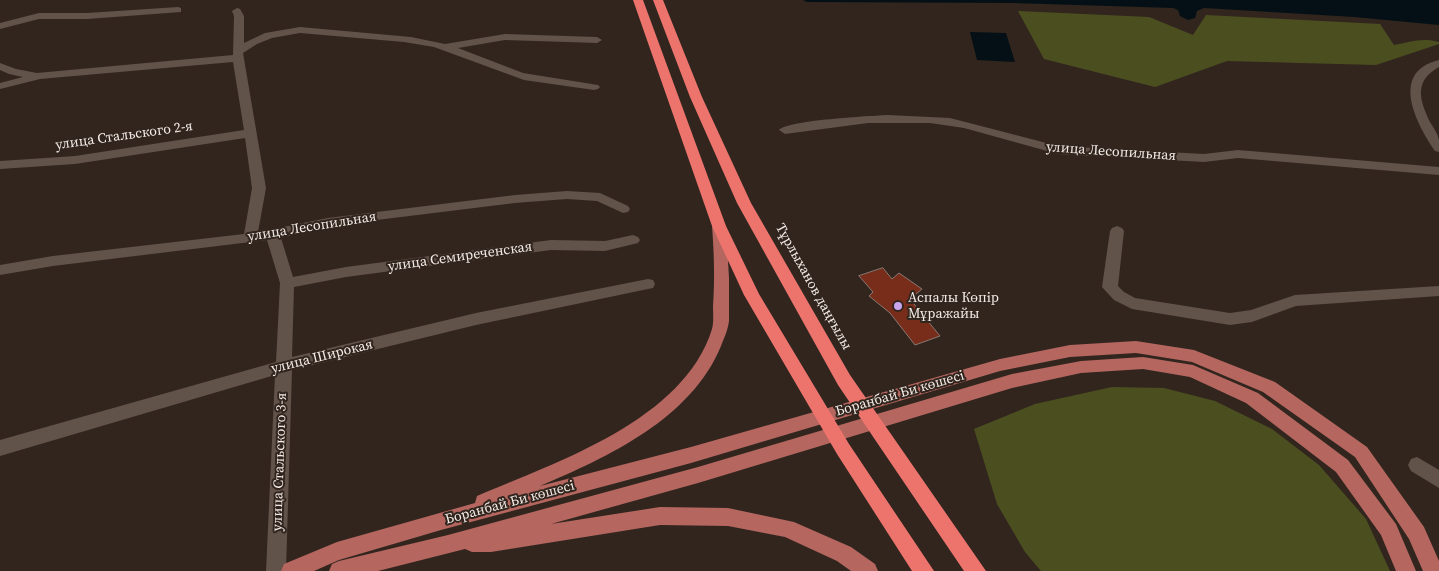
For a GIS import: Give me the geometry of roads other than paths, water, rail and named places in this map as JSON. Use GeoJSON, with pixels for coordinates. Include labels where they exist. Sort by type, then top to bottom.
{"type":"FeatureCollection","features":[{"type":"Feature","properties":{"kind":"highway"},"geometry":{"type":"LineString","coordinates":[[638,0],[719,226],[752,295],[843,449],[924,571]]}},
{"type":"Feature","properties":{"kind":"highway","name":"Тұрлыханов даңғылы"},"geometry":{"type":"LineString","coordinates":[[658,0],[696,97],[744,203],[844,380],[976,571]]}},
{"type":"Feature","properties":{"kind":"main road"},"geometry":{"type":"LineString","coordinates":[[442,521],[604,449],[668,405],[702,369],[720,327],[723,280],[719,226]]}},
{"type":"Feature","properties":{"kind":"main road","name":"Боранбай Би көшесі"},"geometry":{"type":"LineString","coordinates":[[291,571],[338,551],[442,521],[691,455],[1000,365],[1070,351],[1136,347],[1194,356],[1269,387],[1361,452],[1416,533],[1433,571]]}},
{"type":"Feature","properties":{"kind":"main road","name":"Боранбай Би көшесі"},"geometry":{"type":"LineString","coordinates":[[339,571],[373,566],[698,475],[1012,381],[1080,367],[1143,363],[1193,371],[1252,398],[1342,466],[1389,530],[1406,571]]}},
{"type":"Feature","properties":{"kind":"main road"},"geometry":{"type":"LineString","coordinates":[[448,544],[491,543],[660,516],[728,517],[787,528],[844,554],[868,571]]}},
{"type":"Feature","properties":{"kind":"main road"},"geometry":{"type":"LineString","coordinates":[[960,549],[984,571]]}},
{"type":"Feature","properties":{"kind":"street"},"geometry":{"type":"LineString","coordinates":[[0,26],[39,16],[87,16],[178,10]]}},
{"type":"Feature","properties":{"kind":"street"},"geometry":{"type":"LineString","coordinates":[[237,11],[238,54],[259,188],[250,236]]}},
{"type":"Feature","properties":{"kind":"street"},"geometry":{"type":"LineString","coordinates":[[0,86],[40,76],[238,54],[250,42],[264,35],[304,29],[426,42],[445,47],[519,75],[552,83],[594,87]]}},
{"type":"Feature","properties":{"kind":"street"},"geometry":{"type":"LineString","coordinates":[[445,47],[506,37],[597,40]]}},
{"type":"Feature","properties":{"kind":"street"},"geometry":{"type":"LineString","coordinates":[[1439,63],[1421,74],[1415,91],[1419,111],[1439,148]]}},
{"type":"Feature","properties":{"kind":"street"},"geometry":{"type":"LineString","coordinates":[[0,66],[13,72],[40,76]]}},
{"type":"Feature","properties":{"kind":"street","name":"улица Лесопильная"},"geometry":{"type":"LineString","coordinates":[[786,130],[843,120],[920,118],[951,122],[1038,147],[1058,150],[1204,158],[1238,154],[1439,171]]}},
{"type":"Feature","properties":{"kind":"street","name":"улица Стальского 2-я"},"geometry":{"type":"LineString","coordinates":[[0,165],[74,160],[251,134]]}},
{"type":"Feature","properties":{"kind":"street","name":"улица Лесопильная"},"geometry":{"type":"LineString","coordinates":[[0,270],[53,261],[250,236],[273,235],[328,222],[515,199],[567,195],[600,197],[623,209]]}},
{"type":"Feature","properties":{"kind":"street"},"geometry":{"type":"LineString","coordinates":[[1117,231],[1110,287],[1118,296],[1132,303],[1230,319],[1252,316],[1295,301],[1439,291]]}},
{"type":"Feature","properties":{"kind":"street","name":"улица Стальского 3-я"},"geometry":{"type":"LineString","coordinates":[[273,235],[287,283],[276,571]]}},
{"type":"Feature","properties":{"kind":"street","name":"улица Семиреченская"},"geometry":{"type":"LineString","coordinates":[[287,283],[346,272],[551,244],[605,246],[633,240]]}},
{"type":"Feature","properties":{"kind":"street","name":"улица Широкая"},"geometry":{"type":"LineString","coordinates":[[0,448],[283,366],[476,318],[648,284]]}},
{"type":"Feature","properties":{"kind":"street"},"geometry":{"type":"LineString","coordinates":[[1417,465],[1439,480]]}},
{"type":"Feature","properties":{"kind":"place","name":"Аспалы Көпір Мұражайы"},"geometry":{"type":"Point","coordinates":[898,306]}}]}
